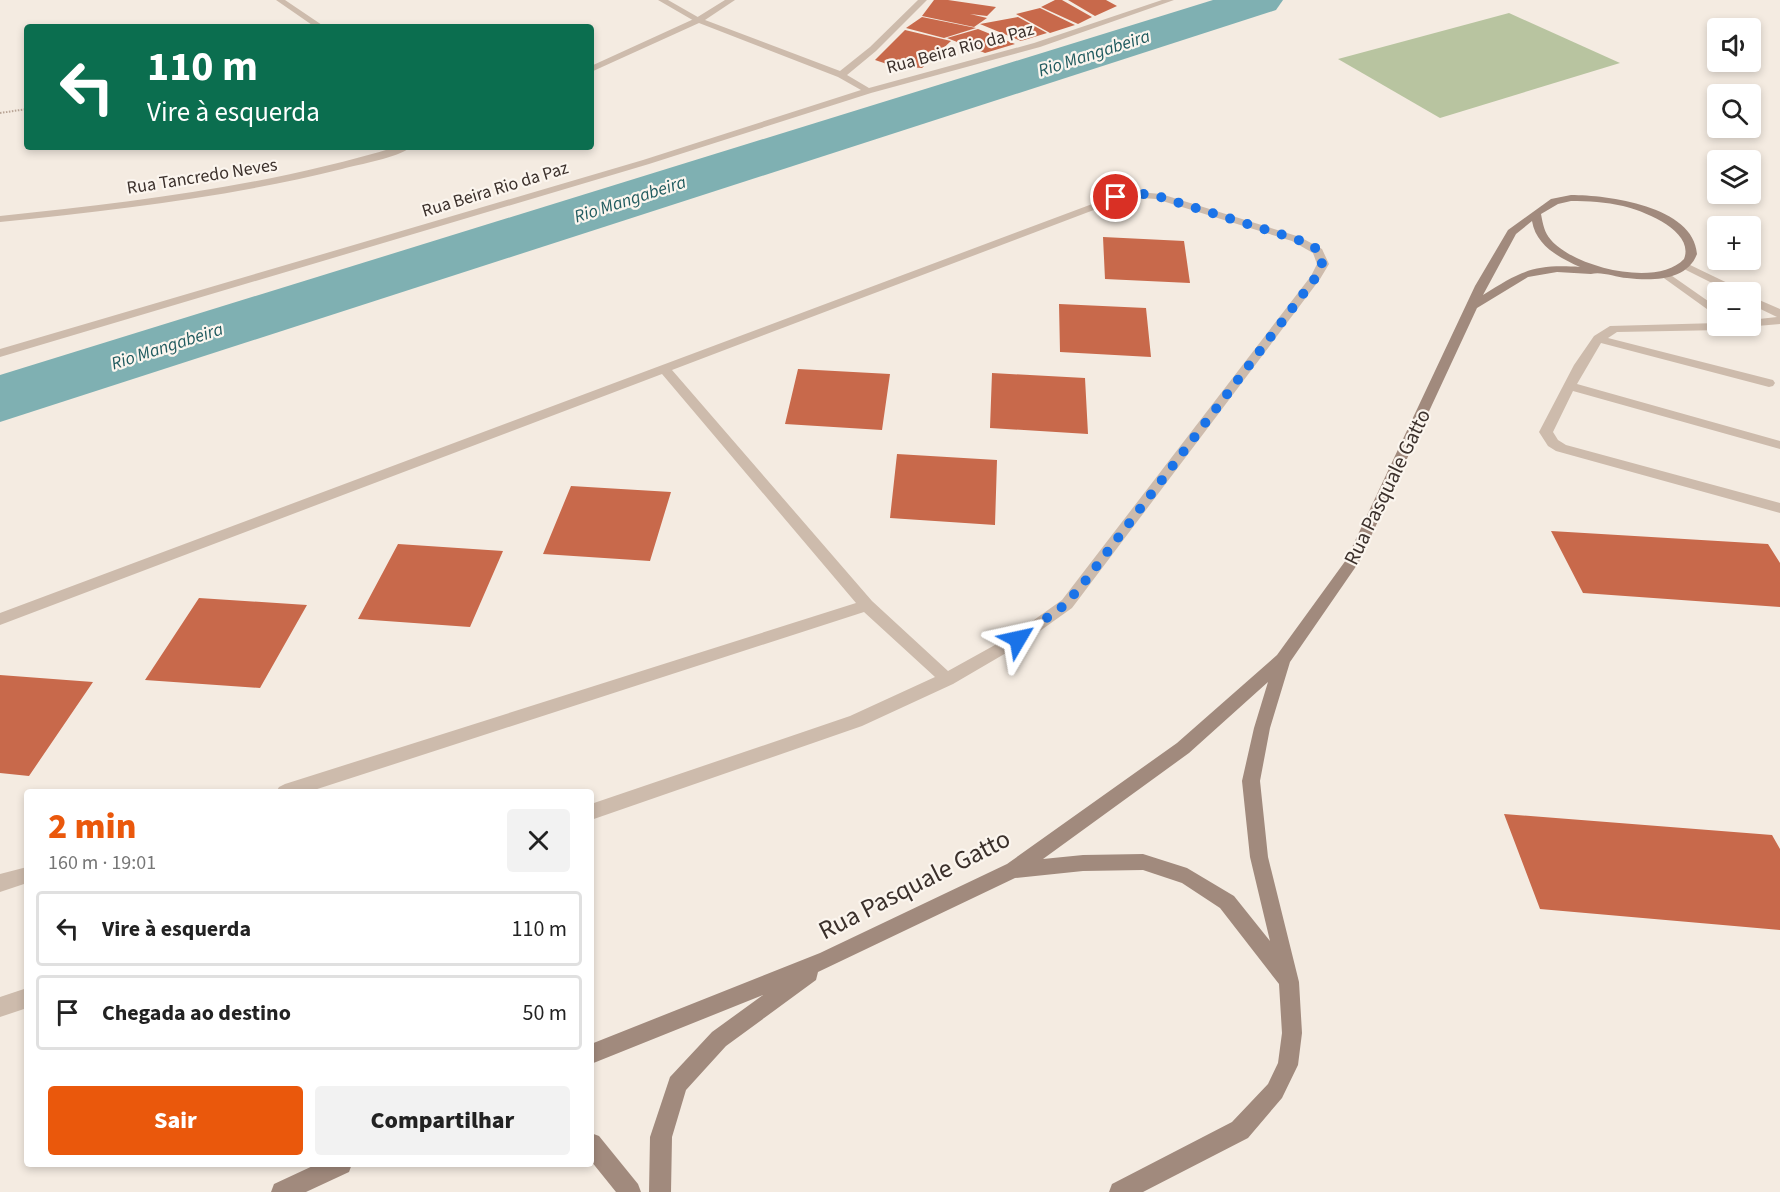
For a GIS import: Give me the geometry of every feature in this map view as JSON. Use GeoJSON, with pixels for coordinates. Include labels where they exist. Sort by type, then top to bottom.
{"type":"FeatureCollection","features":[{"type":"Feature","properties":{"kind":"street"},"geometry":{"type":"LineString","coordinates":[[280,0],[316,24]]}},
{"type":"Feature","properties":{"kind":"street"},"geometry":{"type":"LineString","coordinates":[[662,0],[699,20],[841,75],[868,91]]}},
{"type":"Feature","properties":{"kind":"street"},"geometry":{"type":"LineString","coordinates":[[594,68],[699,20],[731,0]]}},
{"type":"Feature","properties":{"kind":"street"},"geometry":{"type":"LineString","coordinates":[[841,75],[873,49],[924,0]]}},
{"type":"Feature","properties":{"kind":"street","name":"Rua Beira Rio da Paz"},"geometry":{"type":"LineString","coordinates":[[0,353],[646,162],[868,91],[1037,45],[1170,0]]}},
{"type":"Feature","properties":{"kind":"street","name":"Rua Tancredo Neves"},"geometry":{"type":"LineString","coordinates":[[0,219],[85,211],[233,190],[318,172],[395,150]]}},
{"type":"Feature","properties":{"kind":"street"},"geometry":{"type":"LineString","coordinates":[[0,619],[1127,194],[1157,196],[1194,206],[1296,239],[1318,251],[1323,258],[1323,264],[1316,277],[1066,604],[1018,639],[947,679],[856,721],[594,811]]}},
{"type":"Feature","properties":{"kind":"street","name":"Rua Pasquale Gatto"},"geometry":{"type":"LineString","coordinates":[[594,1053],[826,960],[1013,870],[1183,748],[1283,659],[1352,562],[1481,286],[1512,231],[1536,213],[1555,201],[1588,198],[1628,204],[1647,210],[1671,223],[1688,238],[1693,248],[1692,258],[1686,266]]}},
{"type":"Feature","properties":{"kind":"street"},"geometry":{"type":"LineString","coordinates":[[1536,213],[1535,223],[1547,243],[1584,264],[1608,272]]}},
{"type":"Feature","properties":{"kind":"street"},"geometry":{"type":"LineString","coordinates":[[1474,304],[1525,274],[1557,269],[1634,276],[1665,274],[1686,266],[1718,282]]}},
{"type":"Feature","properties":{"kind":"street"},"geometry":{"type":"LineString","coordinates":[[1665,274],[1707,306]]}},
{"type":"Feature","properties":{"kind":"street"},"geometry":{"type":"LineString","coordinates":[[1761,304],[1780,314]]}},
{"type":"Feature","properties":{"kind":"street"},"geometry":{"type":"LineString","coordinates":[[1761,323],[1780,320]]}},
{"type":"Feature","properties":{"kind":"street"},"geometry":{"type":"LineString","coordinates":[[1707,326],[1630,328],[1614,330],[1598,339],[1580,365],[1546,432],[1553,443],[1561,448],[1780,508]]}},
{"type":"Feature","properties":{"kind":"street"},"geometry":{"type":"LineString","coordinates":[[1598,339],[1769,383]]}},
{"type":"Feature","properties":{"kind":"street"},"geometry":{"type":"LineString","coordinates":[[663,368],[867,605],[947,679]]}},
{"type":"Feature","properties":{"kind":"street"},"geometry":{"type":"LineString","coordinates":[[1569,386],[1780,445]]}},
{"type":"Feature","properties":{"kind":"street"},"geometry":{"type":"LineString","coordinates":[[294,789],[867,605]]}},
{"type":"Feature","properties":{"kind":"street","name":"Rua Pasquale Gatto"},"geometry":{"type":"LineString","coordinates":[[1119,1192],[1240,1130],[1275,1091],[1288,1065],[1292,1033],[1289,982],[1259,857],[1251,781],[1262,728],[1283,659]]}},
{"type":"Feature","properties":{"kind":"street"},"geometry":{"type":"LineString","coordinates":[[1013,870],[1083,863],[1143,862],[1186,876],[1227,902],[1289,982]]}},
{"type":"Feature","properties":{"kind":"street"},"geometry":{"type":"LineString","coordinates":[[0,883],[24,876]]}},
{"type":"Feature","properties":{"kind":"street"},"geometry":{"type":"LineString","coordinates":[[660,1192],[661,1137],[677,1084],[719,1039],[826,960]]}},
{"type":"Feature","properties":{"kind":"street"},"geometry":{"type":"LineString","coordinates":[[0,1007],[24,999]]}},
{"type":"Feature","properties":{"kind":"street"},"geometry":{"type":"LineString","coordinates":[[594,1148],[630,1192]]}},
{"type":"Feature","properties":{"kind":"street"},"geometry":{"type":"LineString","coordinates":[[282,1192],[335,1167]]}},
{"type":"Feature","properties":{"kind":"path"},"geometry":{"type":"LineString","coordinates":[[0,113],[24,109]]}},
{"type":"Feature","properties":{"kind":"green space"},"geometry":{"type":"Polygon","coordinates":[[[1509,13],[1620,63],[1440,118],[1338,59],[1509,13]]]}},
{"type":"Feature","properties":{"kind":"building"},"geometry":{"type":"Polygon","coordinates":[[[934,0],[996,7],[987,16],[970,14],[987,18],[974,27],[922,16],[934,0]]]}},
{"type":"Feature","properties":{"kind":"building"},"geometry":{"type":"Polygon","coordinates":[[[1055,0],[1062,0],[1092,17],[1078,24],[1041,7],[1055,0]]]}},
{"type":"Feature","properties":{"kind":"building"},"geometry":{"type":"Polygon","coordinates":[[[1068,0],[1106,0],[1117,6],[1095,16],[1068,0]]]}},
{"type":"Feature","properties":{"kind":"building"},"geometry":{"type":"Polygon","coordinates":[[[1040,8],[1075,25],[1050,33],[1016,14],[1040,8]]]}},
{"type":"Feature","properties":{"kind":"building"},"geometry":{"type":"Polygon","coordinates":[[[922,17],[976,28],[944,38],[906,28],[922,17]]]}},
{"type":"Feature","properties":{"kind":"building"},"geometry":{"type":"Polygon","coordinates":[[[1018,17],[1047,33],[1021,41],[980,24],[1018,17]]]}},
{"type":"Feature","properties":{"kind":"building"},"geometry":{"type":"Polygon","coordinates":[[[978,29],[1015,44],[985,53],[947,38],[978,29]]]}},
{"type":"Feature","properties":{"kind":"building"},"geometry":{"type":"Polygon","coordinates":[[[905,30],[951,41],[922,68],[893,66],[875,60],[905,30]]]}},
{"type":"Feature","properties":{"kind":"building"},"geometry":{"type":"Polygon","coordinates":[[[1103,237],[1184,241],[1190,283],[1105,279],[1103,237]]]}},
{"type":"Feature","properties":{"kind":"building"},"geometry":{"type":"Polygon","coordinates":[[[1059,304],[1146,308],[1151,357],[1060,352],[1059,304]]]}},
{"type":"Feature","properties":{"kind":"building"},"geometry":{"type":"Polygon","coordinates":[[[798,369],[890,374],[882,430],[785,424],[798,369]]]}},
{"type":"Feature","properties":{"kind":"building"},"geometry":{"type":"Polygon","coordinates":[[[992,373],[1085,378],[1088,434],[990,428],[992,373]]]}},
{"type":"Feature","properties":{"kind":"building"},"geometry":{"type":"Polygon","coordinates":[[[897,454],[997,460],[995,525],[890,518],[897,454]]]}},
{"type":"Feature","properties":{"kind":"building"},"geometry":{"type":"Polygon","coordinates":[[[571,486],[671,492],[650,561],[543,554],[571,486]]]}},
{"type":"Feature","properties":{"kind":"building"},"geometry":{"type":"Polygon","coordinates":[[[1551,531],[1768,544],[1780,563],[1780,607],[1583,593],[1551,531]]]}},
{"type":"Feature","properties":{"kind":"building"},"geometry":{"type":"Polygon","coordinates":[[[398,544],[503,551],[470,627],[358,619],[398,544]]]}},
{"type":"Feature","properties":{"kind":"building"},"geometry":{"type":"Polygon","coordinates":[[[199,598],[307,605],[260,688],[145,680],[199,598]]]}},
{"type":"Feature","properties":{"kind":"building"},"geometry":{"type":"Polygon","coordinates":[[[0,675],[93,682],[29,776],[0,773],[0,675]]]}},
{"type":"Feature","properties":{"kind":"building"},"geometry":{"type":"Polygon","coordinates":[[[1504,814],[1772,835],[1780,849],[1780,930],[1540,909],[1504,814]]]}},
{"type":"Feature","properties":{"kind":"waterway","name":"Rio Mangabeira"},"geometry":{"type":"LineString","coordinates":[[0,399],[1260,0]]}},
{"type":"Feature","properties":{"kind":"route"},"geometry":{"type":"LineString","coordinates":[[1018,639],[1066,604],[1086,580],[1316,277],[1323,264],[1323,258],[1318,251],[1296,239],[1157,196],[1136,193],[1116,197]]}}]}
